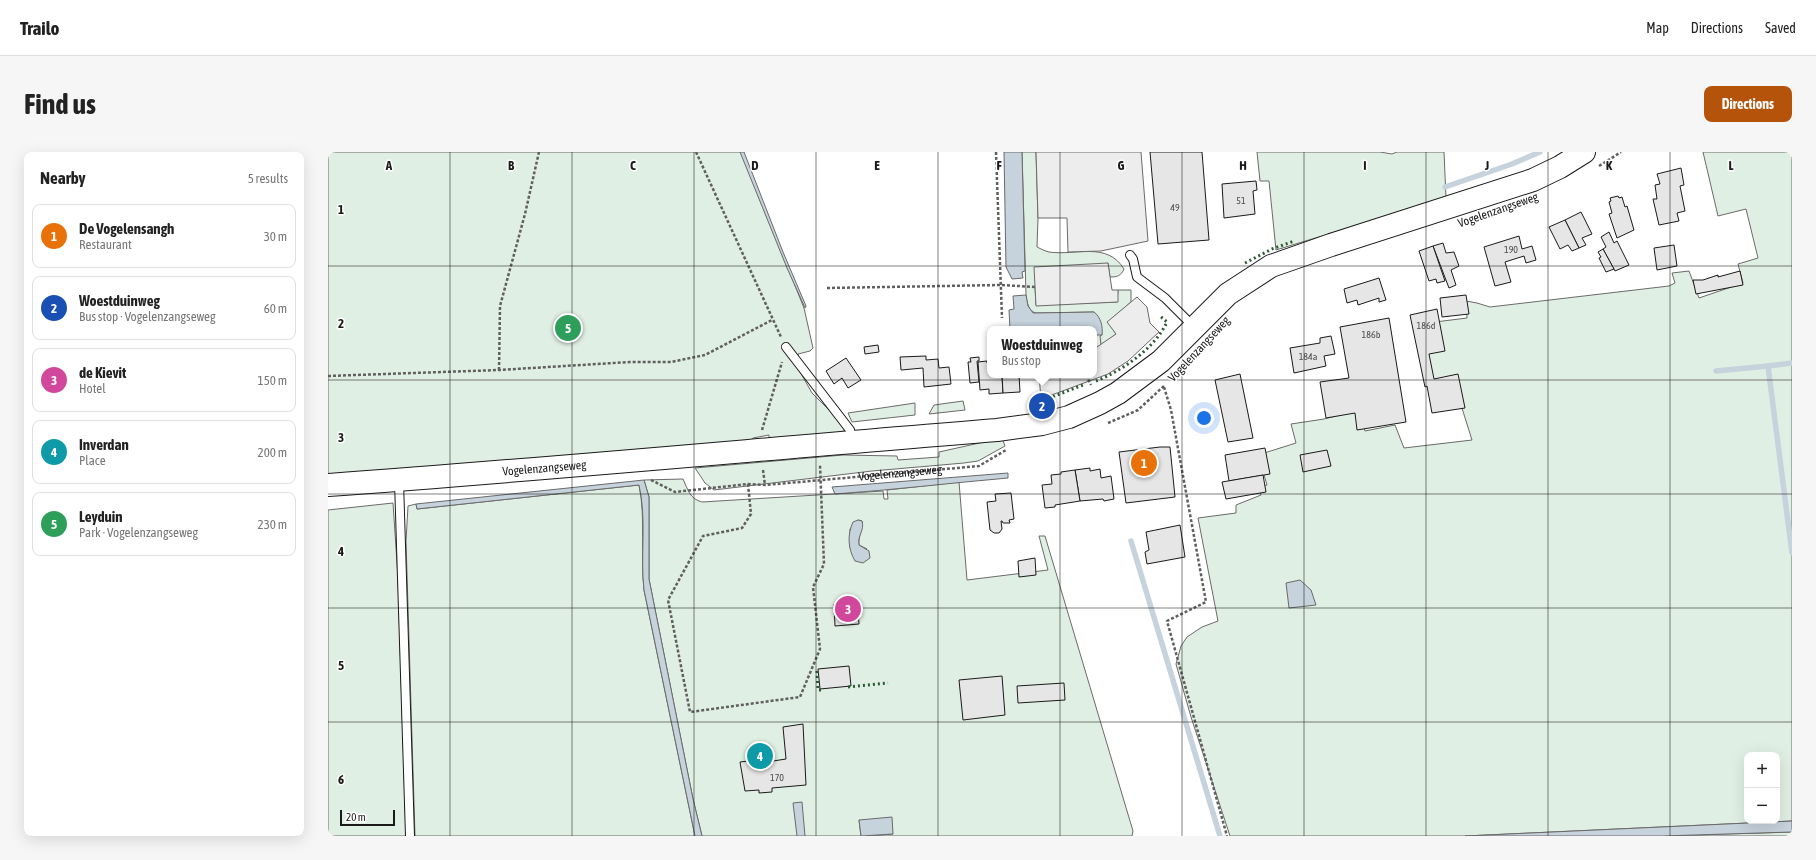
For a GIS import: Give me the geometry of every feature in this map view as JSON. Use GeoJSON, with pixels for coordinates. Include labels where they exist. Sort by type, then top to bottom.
{"type":"FeatureCollection","features":[{"type":"Feature","properties":{"kind":"main road","name":"Vogelenzangseweg"},"geometry":{"type":"LineString","coordinates":[[328,485],[400,474],[761,450],[997,430],[1042,424],[1069,417],[1118,393],[1161,361],[1228,294],[1271,266],[1331,245],[1518,185],[1560,167],[1589,160]]}},
{"type":"Feature","properties":{"kind":"lane"},"geometry":{"type":"LineString","coordinates":[[1130,255],[1133,259],[1137,277],[1165,298],[1194,327]]}},
{"type":"Feature","properties":{"kind":"lane"},"geometry":{"type":"LineString","coordinates":[[786,347],[850,430],[853,442]]}},
{"type":"Feature","properties":{"kind":"lane"},"geometry":{"type":"LineString","coordinates":[[400,474],[410,836]]}},
{"type":"Feature","properties":{"kind":"path"},"geometry":{"type":"LineString","coordinates":[[499,370],[500,306],[525,214],[539,152]]}},
{"type":"Feature","properties":{"kind":"path"},"geometry":{"type":"LineString","coordinates":[[696,152],[772,320],[786,347],[759,440],[761,450]]}},
{"type":"Feature","properties":{"kind":"path"},"geometry":{"type":"LineString","coordinates":[[996,152],[1002,318]]}},
{"type":"Feature","properties":{"kind":"path"},"geometry":{"type":"LineString","coordinates":[[1589,160],[1621,152]]}},
{"type":"Feature","properties":{"kind":"path"},"geometry":{"type":"LineString","coordinates":[[827,288],[1001,285],[1035,286]]}},
{"type":"Feature","properties":{"kind":"path"},"geometry":{"type":"LineString","coordinates":[[328,376],[499,370],[630,362],[671,362],[705,355],[772,320]]}},
{"type":"Feature","properties":{"kind":"path"},"geometry":{"type":"LineString","coordinates":[[1088,378],[1093,389]]}},
{"type":"Feature","properties":{"kind":"path","name":"Vogelenzangseweg"},"geometry":{"type":"LineString","coordinates":[[1102,425],[1138,410],[1168,381]]}},
{"type":"Feature","properties":{"kind":"path"},"geometry":{"type":"LineString","coordinates":[[1164,386],[1171,410],[1206,602],[1167,621],[1227,836]]}},
{"type":"Feature","properties":{"kind":"path"},"geometry":{"type":"LineString","coordinates":[[748,484],[751,514],[742,528],[703,536],[668,600],[690,712],[800,697],[820,649],[813,587],[824,564],[822,480],[819,445]]}},
{"type":"Feature","properties":{"kind":"path","name":"Vogelenzangseweg"},"geometry":{"type":"LineString","coordinates":[[765,485],[979,466],[1012,446]]}},
{"type":"Feature","properties":{"kind":"green space"},"geometry":{"type":"Polygon","coordinates":[[[328,152],[741,152],[804,308],[813,348],[810,351],[798,354],[799,370],[812,393],[844,425],[844,433],[769,439],[769,435],[753,438],[751,443],[328,477],[328,152]]]}},
{"type":"Feature","properties":{"kind":"green space"},"geometry":{"type":"Polygon","coordinates":[[[1022,152],[1036,152],[1038,218],[1037,247],[1044,251],[1059,253],[1100,252],[1117,260],[1124,269],[1118,276],[1110,277],[1108,263],[1035,287],[1036,305],[1117,302],[1118,290],[1131,290],[1131,302],[1108,322],[1116,334],[1101,346],[1100,336],[1102,335],[1094,312],[1036,313],[1033,312],[1028,306],[1026,295],[1022,152]]]}},
{"type":"Feature","properties":{"kind":"green space"},"geometry":{"type":"Polygon","coordinates":[[[1257,152],[1380,152],[1392,154],[1397,152],[1444,152],[1446,198],[1276,250],[1269,181],[1260,181],[1257,152]]]}},
{"type":"Feature","properties":{"kind":"green space"},"geometry":{"type":"Polygon","coordinates":[[[1703,152],[1792,152],[1792,821],[1780,822],[1780,752],[1744,752],[1744,823],[1465,836],[1230,836],[1191,717],[1176,664],[1181,646],[1187,637],[1202,627],[1218,621],[1198,518],[1236,513],[1236,505],[1261,495],[1258,487],[1267,485],[1258,455],[1296,443],[1291,424],[1324,419],[1359,410],[1365,431],[1395,425],[1404,448],[1472,440],[1461,405],[1433,381],[1426,354],[1435,322],[1467,318],[1466,301],[1490,307],[1669,286],[1675,283],[1672,273],[1689,271],[1699,298],[1743,283],[1738,264],[1758,258],[1746,209],[1718,216],[1703,152]]]}},
{"type":"Feature","properties":{"kind":"green space"},"geometry":{"type":"Polygon","coordinates":[[[963,401],[965,410],[929,414],[934,405],[963,401]]]}},
{"type":"Feature","properties":{"kind":"green space"},"geometry":{"type":"Polygon","coordinates":[[[915,403],[915,415],[852,422],[848,413],[915,403]]]}},
{"type":"Feature","properties":{"kind":"green space"},"geometry":{"type":"Polygon","coordinates":[[[1002,438],[1005,446],[978,461],[872,471],[714,490],[705,483],[695,468],[843,455],[897,456],[898,460],[939,457],[939,452],[1002,438]]]}},
{"type":"Feature","properties":{"kind":"green space"},"geometry":{"type":"Polygon","coordinates":[[[683,479],[692,496],[698,501],[702,502],[883,491],[884,499],[888,499],[887,490],[959,482],[967,580],[1048,570],[1039,536],[1045,536],[1133,831],[1132,836],[867,836],[893,834],[859,820],[861,836],[702,836],[693,799],[649,579],[649,497],[644,480],[683,479]],[[858,520],[850,529],[850,548],[867,549],[859,545],[862,521],[858,520]]]}},
{"type":"Feature","properties":{"kind":"green space"},"geometry":{"type":"Polygon","coordinates":[[[639,485],[643,524],[644,590],[695,836],[415,836],[406,541],[408,506],[416,504],[417,509],[639,485]]]}},
{"type":"Feature","properties":{"kind":"green space"},"geometry":{"type":"Polygon","coordinates":[[[393,503],[398,578],[406,836],[328,836],[328,510],[393,503]]]}},
{"type":"Feature","properties":{"kind":"green space"},"geometry":{"type":"Polygon","coordinates":[[[1792,832],[1792,836],[1662,836],[1792,832]]]}},
{"type":"Feature","properties":{"kind":"shaded area"},"geometry":{"type":"Polygon","coordinates":[[[740,152],[744,152],[806,306],[805,308],[787,268],[740,152]]]}},
{"type":"Feature","properties":{"kind":"shaded area"},"geometry":{"type":"Polygon","coordinates":[[[1004,152],[1022,152],[1025,271],[1022,272],[1023,278],[1012,279],[1006,267],[1004,152]]]}},
{"type":"Feature","properties":{"kind":"shaded area"},"geometry":{"type":"Polygon","coordinates":[[[1036,152],[1141,152],[1148,241],[1101,251],[1068,252],[1067,218],[1038,218],[1036,152]]]}},
{"type":"Feature","properties":{"kind":"shaded area"},"geometry":{"type":"Polygon","coordinates":[[[1108,263],[1112,290],[1118,290],[1118,302],[1036,306],[1034,267],[1108,263]]]}},
{"type":"Feature","properties":{"kind":"shaded area"},"geometry":{"type":"Polygon","coordinates":[[[1026,295],[1028,306],[1033,313],[1094,312],[1101,322],[1102,335],[1097,335],[1097,326],[1010,326],[1009,310],[1014,309],[1013,296],[1026,295]]]}},
{"type":"Feature","properties":{"kind":"shaded area"},"geometry":{"type":"Polygon","coordinates":[[[1137,297],[1147,307],[1150,323],[1159,332],[1128,361],[1108,374],[1041,399],[1039,378],[1097,378],[1097,347],[1116,334],[1107,322],[1137,297]]]}},
{"type":"Feature","properties":{"kind":"shaded area"},"geometry":{"type":"Polygon","coordinates":[[[1008,473],[1008,478],[835,494],[832,487],[1008,473]]]}},
{"type":"Feature","properties":{"kind":"shaded area"},"geometry":{"type":"Polygon","coordinates":[[[644,480],[649,497],[649,579],[693,799],[702,836],[695,836],[644,590],[643,511],[639,485],[417,509],[416,504],[644,480]]]}},
{"type":"Feature","properties":{"kind":"shaded area"},"geometry":{"type":"Polygon","coordinates":[[[858,520],[862,521],[863,524],[859,545],[869,551],[870,558],[863,563],[855,561],[849,542],[853,522],[858,520]]]}},
{"type":"Feature","properties":{"kind":"shaded area"},"geometry":{"type":"Polygon","coordinates":[[[1300,580],[1311,590],[1316,605],[1289,608],[1286,583],[1300,580]]]}},
{"type":"Feature","properties":{"kind":"shaded area"},"geometry":{"type":"Polygon","coordinates":[[[802,802],[805,836],[797,836],[793,803],[802,802]]]}},
{"type":"Feature","properties":{"kind":"shaded area"},"geometry":{"type":"Polygon","coordinates":[[[892,817],[893,834],[861,836],[859,820],[892,817]]]}},
{"type":"Feature","properties":{"kind":"shaded area"},"geometry":{"type":"Polygon","coordinates":[[[1792,821],[1792,832],[1662,836],[1465,836],[1744,823],[1780,824],[1780,822],[1792,821]]]}},
{"type":"Feature","properties":{"kind":"building"},"geometry":{"type":"Polygon","coordinates":[[[1150,152],[1202,152],[1209,240],[1158,244],[1150,152]]]}},
{"type":"Feature","properties":{"kind":"building"},"geometry":{"type":"Polygon","coordinates":[[[1681,168],[1684,185],[1680,186],[1685,211],[1677,213],[1679,221],[1659,225],[1653,199],[1657,199],[1655,185],[1660,184],[1657,174],[1681,168]]]}},
{"type":"Feature","properties":{"kind":"building"},"geometry":{"type":"Polygon","coordinates":[[[1256,181],[1257,190],[1253,191],[1255,214],[1224,218],[1222,184],[1256,181]]]}},
{"type":"Feature","properties":{"kind":"building"},"geometry":{"type":"Polygon","coordinates":[[[1618,196],[1619,198],[1622,197],[1625,207],[1627,206],[1634,230],[1617,238],[1609,214],[1612,213],[1609,202],[1611,201],[1610,198],[1618,196]]]}},
{"type":"Feature","properties":{"kind":"building"},"geometry":{"type":"Polygon","coordinates":[[[1581,212],[1592,234],[1582,238],[1586,245],[1579,248],[1565,220],[1581,212]]]}},
{"type":"Feature","properties":{"kind":"building"},"geometry":{"type":"Polygon","coordinates":[[[1565,220],[1579,248],[1572,251],[1568,245],[1560,249],[1549,227],[1565,220]]]}},
{"type":"Feature","properties":{"kind":"building"},"geometry":{"type":"Polygon","coordinates":[[[1609,232],[1614,243],[1617,241],[1629,265],[1615,271],[1603,249],[1606,247],[1601,237],[1609,232]]]}},
{"type":"Feature","properties":{"kind":"building"},"geometry":{"type":"Polygon","coordinates":[[[1519,236],[1522,249],[1532,246],[1536,260],[1526,263],[1524,256],[1505,262],[1511,282],[1495,286],[1484,247],[1519,236]]]}},
{"type":"Feature","properties":{"kind":"building"},"geometry":{"type":"Polygon","coordinates":[[[1443,243],[1446,253],[1454,252],[1459,266],[1451,270],[1456,285],[1449,288],[1433,246],[1443,243]]]}},
{"type":"Feature","properties":{"kind":"building"},"geometry":{"type":"Polygon","coordinates":[[[1674,245],[1677,266],[1657,270],[1654,248],[1674,245]]]}},
{"type":"Feature","properties":{"kind":"building"},"geometry":{"type":"Polygon","coordinates":[[[1433,246],[1445,281],[1437,283],[1436,279],[1429,281],[1419,251],[1433,246]]]}},
{"type":"Feature","properties":{"kind":"building"},"geometry":{"type":"Polygon","coordinates":[[[1603,249],[1614,269],[1606,272],[1599,258],[1601,257],[1598,252],[1603,249]]]}},
{"type":"Feature","properties":{"kind":"building"},"geometry":{"type":"Polygon","coordinates":[[[1740,271],[1743,285],[1696,294],[1693,280],[1703,280],[1718,275],[1718,277],[1740,271]]]}},
{"type":"Feature","properties":{"kind":"building"},"geometry":{"type":"Polygon","coordinates":[[[1379,278],[1386,300],[1379,302],[1379,298],[1358,305],[1357,300],[1347,303],[1344,289],[1379,278]]]}},
{"type":"Feature","properties":{"kind":"building"},"geometry":{"type":"Polygon","coordinates":[[[1466,295],[1469,314],[1442,317],[1440,298],[1466,295]]]}},
{"type":"Feature","properties":{"kind":"building"},"geometry":{"type":"Polygon","coordinates":[[[1437,309],[1445,351],[1429,354],[1434,379],[1458,374],[1465,408],[1432,413],[1410,315],[1437,309]]]}},
{"type":"Feature","properties":{"kind":"building"},"geometry":{"type":"Polygon","coordinates":[[[1389,318],[1406,422],[1357,430],[1355,413],[1326,418],[1320,382],[1349,378],[1340,327],[1389,318]]]}},
{"type":"Feature","properties":{"kind":"building"},"geometry":{"type":"Polygon","coordinates":[[[1331,336],[1335,354],[1324,356],[1326,366],[1294,373],[1290,348],[1320,343],[1320,338],[1331,336]]]}},
{"type":"Feature","properties":{"kind":"building"},"geometry":{"type":"Polygon","coordinates":[[[878,345],[879,352],[865,354],[864,347],[878,345]]]}},
{"type":"Feature","properties":{"kind":"building"},"geometry":{"type":"Polygon","coordinates":[[[926,356],[926,360],[938,359],[939,368],[949,367],[951,384],[924,387],[923,368],[901,370],[900,357],[926,356]]]}},
{"type":"Feature","properties":{"kind":"building"},"geometry":{"type":"Polygon","coordinates":[[[979,357],[979,361],[977,361],[979,382],[970,383],[968,362],[971,362],[970,358],[979,357]]]}},
{"type":"Feature","properties":{"kind":"building"},"geometry":{"type":"Polygon","coordinates":[[[846,358],[861,380],[848,388],[842,378],[834,384],[826,371],[846,358]]]}},
{"type":"Feature","properties":{"kind":"building"},"geometry":{"type":"Polygon","coordinates":[[[987,361],[987,378],[1002,378],[1003,393],[989,394],[989,389],[980,390],[978,362],[987,361]]]}},
{"type":"Feature","properties":{"kind":"building"},"geometry":{"type":"Polygon","coordinates":[[[1240,374],[1253,438],[1228,442],[1215,380],[1240,374]]]}},
{"type":"Feature","properties":{"kind":"building"},"geometry":{"type":"Polygon","coordinates":[[[1002,378],[1019,378],[1020,392],[1003,393],[1002,378]]]}},
{"type":"Feature","properties":{"kind":"building"},"geometry":{"type":"Polygon","coordinates":[[[1170,447],[1175,497],[1126,503],[1119,452],[1170,447]]]}},
{"type":"Feature","properties":{"kind":"building"},"geometry":{"type":"Polygon","coordinates":[[[1265,448],[1270,474],[1229,481],[1225,455],[1265,448]]]}},
{"type":"Feature","properties":{"kind":"building"},"geometry":{"type":"Polygon","coordinates":[[[1327,450],[1331,466],[1303,472],[1300,455],[1327,450]]]}},
{"type":"Feature","properties":{"kind":"building"},"geometry":{"type":"Polygon","coordinates":[[[1090,468],[1090,471],[1100,469],[1101,478],[1111,476],[1114,499],[1104,501],[1103,499],[1080,501],[1075,470],[1090,468]]]}},
{"type":"Feature","properties":{"kind":"building"},"geometry":{"type":"Polygon","coordinates":[[[1075,470],[1080,501],[1045,508],[1042,485],[1052,484],[1051,475],[1075,470]]]}},
{"type":"Feature","properties":{"kind":"building"},"geometry":{"type":"Polygon","coordinates":[[[1263,475],[1266,492],[1226,499],[1222,482],[1263,475]]]}},
{"type":"Feature","properties":{"kind":"building"},"geometry":{"type":"Polygon","coordinates":[[[1011,493],[1014,519],[1009,520],[1010,523],[1003,523],[1001,521],[1002,529],[999,533],[994,533],[990,530],[987,502],[996,501],[995,494],[1011,493]]]}},
{"type":"Feature","properties":{"kind":"building"},"geometry":{"type":"Polygon","coordinates":[[[1180,525],[1185,557],[1147,564],[1145,552],[1149,550],[1146,532],[1180,525]]]}},
{"type":"Feature","properties":{"kind":"building"},"geometry":{"type":"Polygon","coordinates":[[[1035,558],[1036,575],[1019,577],[1018,561],[1035,558]]]}},
{"type":"Feature","properties":{"kind":"building"},"geometry":{"type":"Polygon","coordinates":[[[857,598],[859,624],[835,626],[834,604],[842,603],[841,599],[857,598]]]}},
{"type":"Feature","properties":{"kind":"building"},"geometry":{"type":"Polygon","coordinates":[[[849,666],[851,686],[820,689],[818,669],[849,666]]]}},
{"type":"Feature","properties":{"kind":"building"},"geometry":{"type":"Polygon","coordinates":[[[1002,676],[1005,715],[963,720],[959,680],[1002,676]]]}},
{"type":"Feature","properties":{"kind":"building"},"geometry":{"type":"Polygon","coordinates":[[[1064,683],[1065,700],[1018,703],[1017,686],[1064,683]]]}},
{"type":"Feature","properties":{"kind":"building"},"geometry":{"type":"Polygon","coordinates":[[[803,724],[806,785],[772,788],[772,792],[759,793],[759,790],[745,791],[740,762],[748,761],[747,752],[771,750],[773,761],[786,759],[783,727],[803,724]]]}},
{"type":"Feature","properties":{"kind":"waterway"},"geometry":{"type":"LineString","coordinates":[[1445,187],[1512,164],[1540,152]]}},
{"type":"Feature","properties":{"kind":"waterway"},"geometry":{"type":"LineString","coordinates":[[1792,363],[1768,366],[1792,553]]}},
{"type":"Feature","properties":{"kind":"waterway"},"geometry":{"type":"LineString","coordinates":[[1716,371],[1768,366]]}},
{"type":"Feature","properties":{"kind":"waterway"},"geometry":{"type":"LineString","coordinates":[[1131,541],[1220,836]]}},
{"type":"Feature","properties":{"kind":"hedge"},"geometry":{"type":"LineString","coordinates":[[1245,263],[1272,249],[1294,241]]}},
{"type":"Feature","properties":{"kind":"hedge"},"geometry":{"type":"LineString","coordinates":[[1096,381],[1127,365],[1137,358],[1154,341],[1162,332],[1167,322],[1160,316]]}},
{"type":"Feature","properties":{"kind":"hedge"},"geometry":{"type":"LineString","coordinates":[[1039,402],[1083,385]]}},
{"type":"Feature","properties":{"kind":"hedge"},"geometry":{"type":"LineString","coordinates":[[817,671],[818,690],[823,690]]}},
{"type":"Feature","properties":{"kind":"hedge"},"geometry":{"type":"LineString","coordinates":[[848,687],[888,683]]}},
{"type":"Feature","properties":{"kind":"place","name":"Leyduin"},"geometry":{"type":"Point","coordinates":[568,328]}},
{"type":"Feature","properties":{"kind":"place","name":"Woestduinweg"},"geometry":{"type":"Point","coordinates":[1042,406]}},
{"type":"Feature","properties":{"kind":"place","name":"De Vogelensangh"},"geometry":{"type":"Point","coordinates":[1144,463]}},
{"type":"Feature","properties":{"kind":"place","name":"de Kievit"},"geometry":{"type":"Point","coordinates":[848,609]}},
{"type":"Feature","properties":{"kind":"place","name":"Inverdan"},"geometry":{"type":"Point","coordinates":[760,756]}}]}
